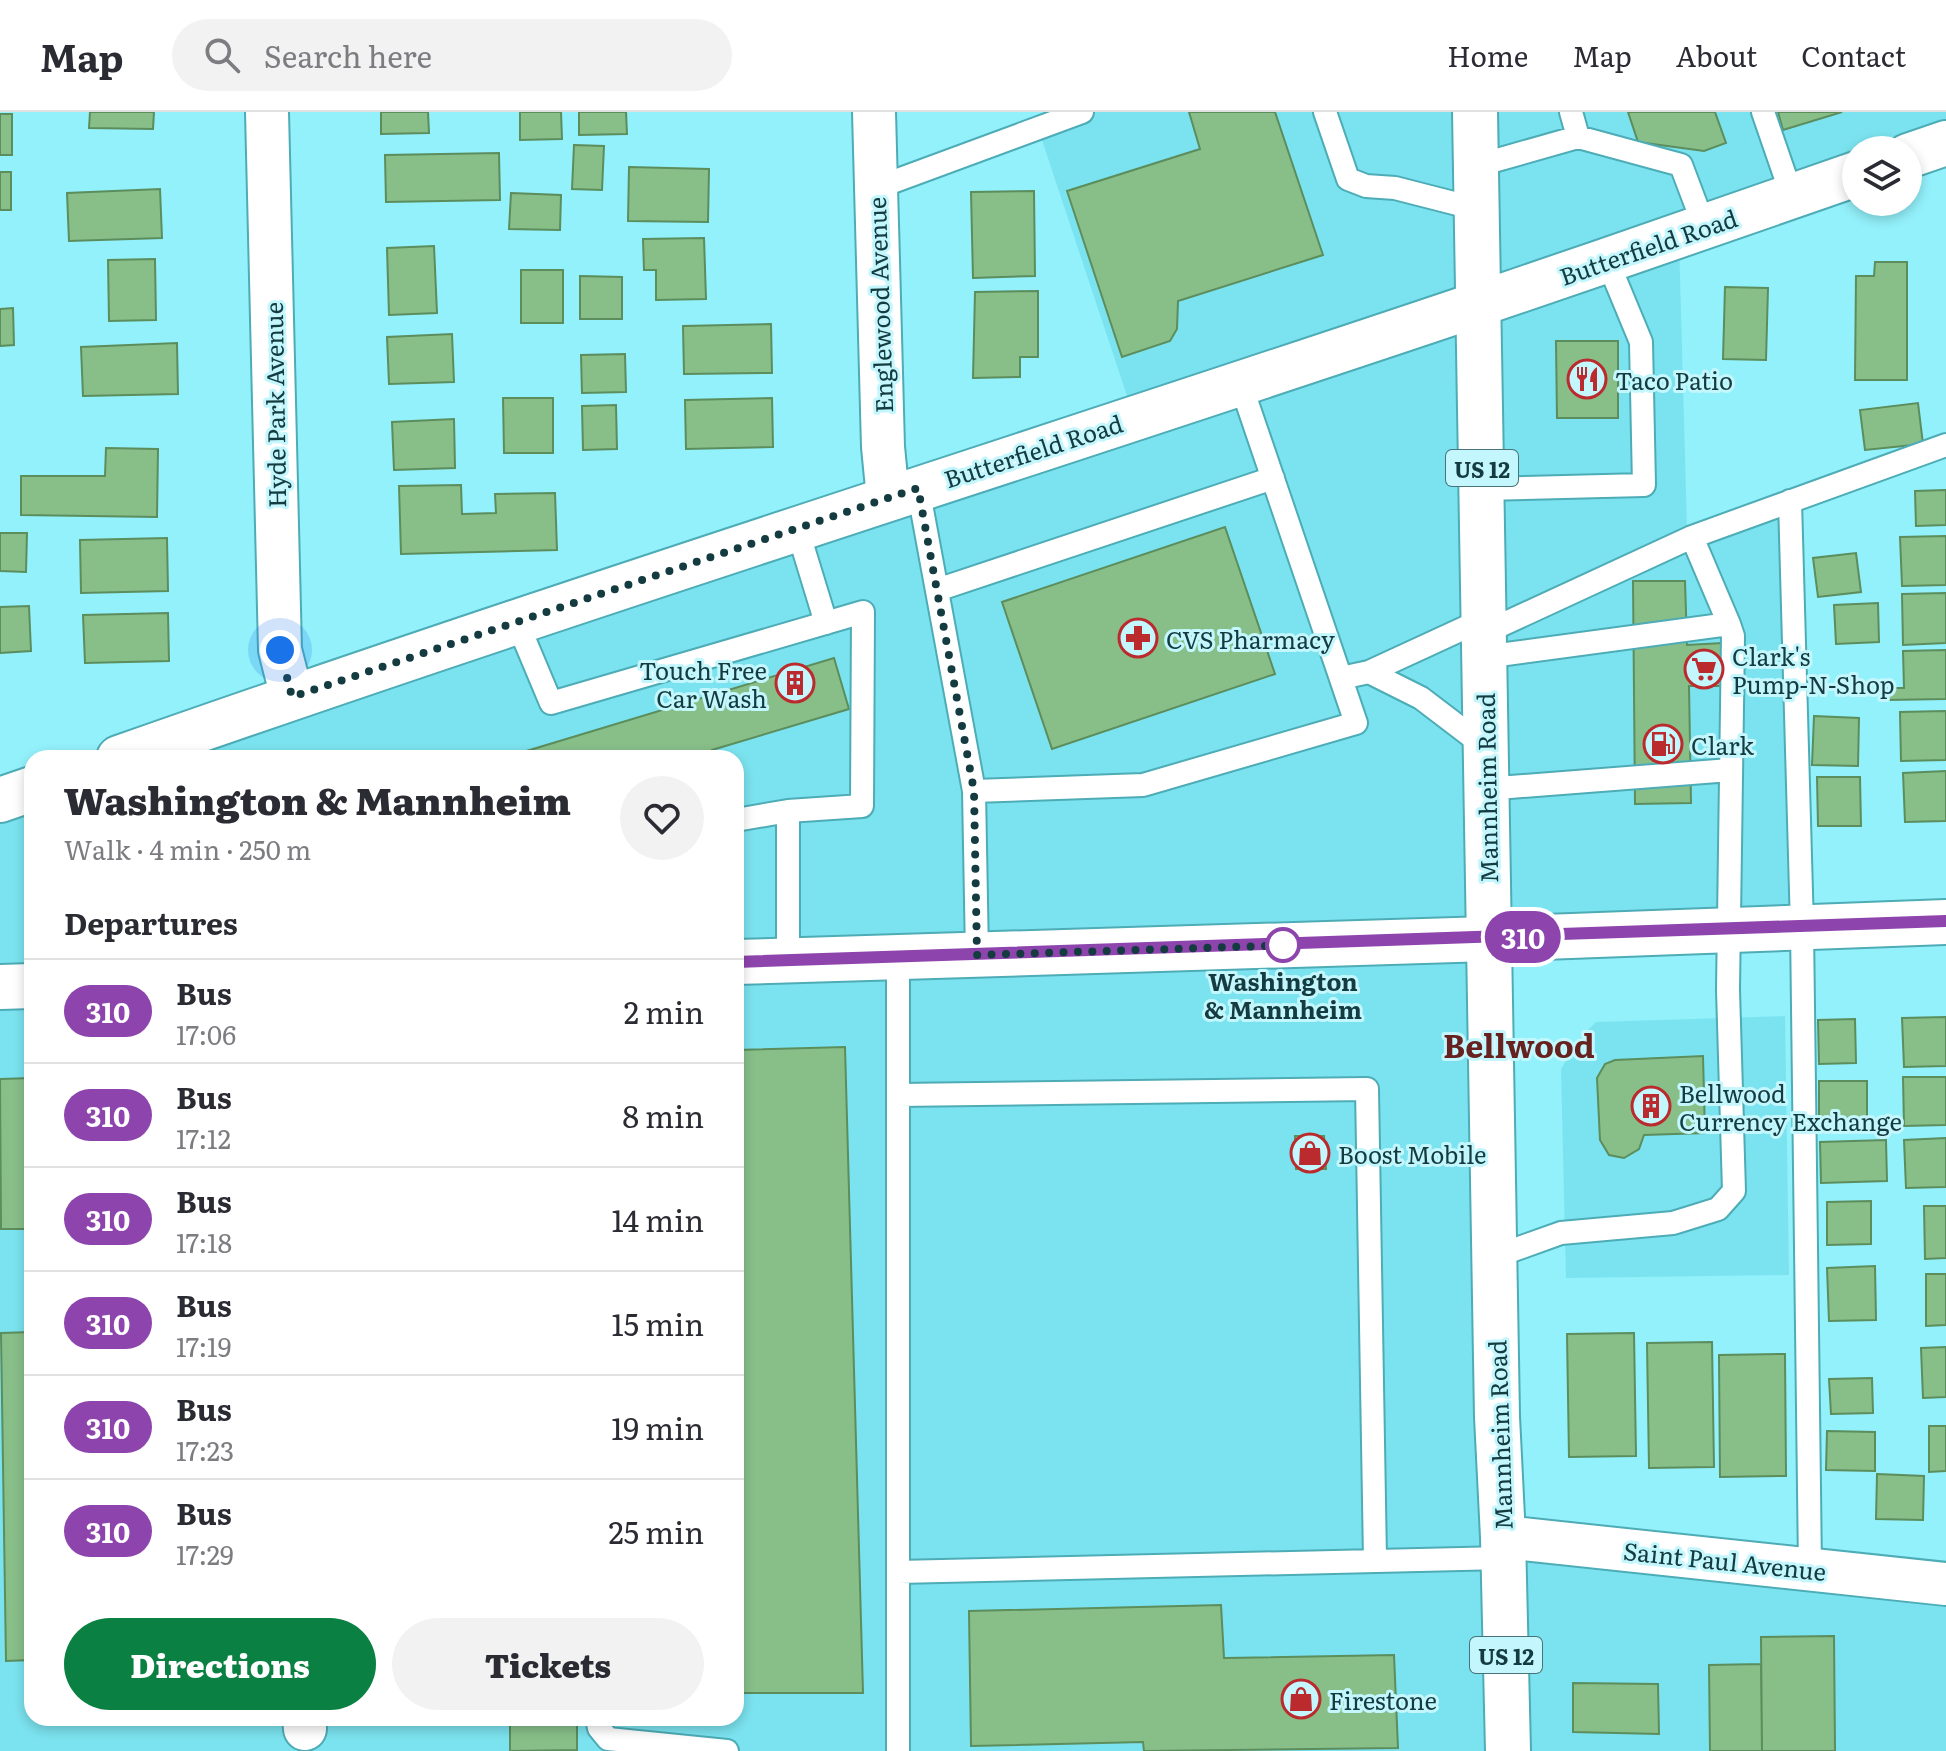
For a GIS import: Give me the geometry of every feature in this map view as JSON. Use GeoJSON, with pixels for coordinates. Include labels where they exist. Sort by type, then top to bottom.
{"type":"FeatureCollection","features":[{"type":"Feature","properties":{"kind":"main road","name":"Mannheim Road"},"geometry":{"type":"LineString","coordinates":[[1475,112],[1497,1417],[1504,1548],[1508,1751]]}},
{"type":"Feature","properties":{"kind":"main road"},"geometry":{"type":"LineString","coordinates":[[1922,151],[1946,143]]}},
{"type":"Feature","properties":{"kind":"main road","name":"Butterfield Road"},"geometry":{"type":"LineString","coordinates":[[142,750],[797,528],[1479,304],[1842,179]]}},
{"type":"Feature","properties":{"kind":"main road"},"geometry":{"type":"LineString","coordinates":[[0,800],[24,792]]}},
{"type":"Feature","properties":{"kind":"main road"},"geometry":{"type":"LineString","coordinates":[[744,962],[1946,922]]}},
{"type":"Feature","properties":{"kind":"main road"},"geometry":{"type":"LineString","coordinates":[[0,987],[24,986]]}},
{"type":"Feature","properties":{"kind":"street","name":"Hyde Park Avenue"},"geometry":{"type":"LineString","coordinates":[[267,112],[280,650],[292,697]]}},
{"type":"Feature","properties":{"kind":"street","name":"Englewood Avenue"},"geometry":{"type":"LineString","coordinates":[[874,112],[883,447],[903,493]]}},
{"type":"Feature","properties":{"kind":"street","name":"Saint Paul Avenue"},"geometry":{"type":"LineString","coordinates":[[1504,1548],[1810,1569],[1946,1584]]}},
{"type":"Feature","properties":{"kind":"lane"},"geometry":{"type":"LineString","coordinates":[[876,188],[1082,112]]}},
{"type":"Feature","properties":{"kind":"lane"},"geometry":{"type":"LineString","coordinates":[[1325,112],[1348,179],[1366,186],[1477,187],[1578,137],[1681,165],[1704,226]]}},
{"type":"Feature","properties":{"kind":"lane"},"geometry":{"type":"LineString","coordinates":[[1571,112],[1578,137]]}},
{"type":"Feature","properties":{"kind":"lane"},"geometry":{"type":"LineString","coordinates":[[1763,112],[1792,196]]}},
{"type":"Feature","properties":{"kind":"lane"},"geometry":{"type":"LineString","coordinates":[[1483,489],[1644,485],[1641,342],[1607,260]]}},
{"type":"Feature","properties":{"kind":"lane"},"geometry":{"type":"LineString","coordinates":[[974,791],[1143,785],[1356,723],[1240,382]]}},
{"type":"Feature","properties":{"kind":"lane"},"geometry":{"type":"LineString","coordinates":[[1341,678],[1484,636],[1692,537],[1946,445]]}},
{"type":"Feature","properties":{"kind":"lane"},"geometry":{"type":"LineString","coordinates":[[937,590],[1273,478]]}},
{"type":"Feature","properties":{"kind":"lane"},"geometry":{"type":"LineString","coordinates":[[903,493],[937,590],[974,791],[977,955]]}},
{"type":"Feature","properties":{"kind":"lane"},"geometry":{"type":"LineString","coordinates":[[1790,501],[1802,927],[1810,1569]]}},
{"type":"Feature","properties":{"kind":"lane"},"geometry":{"type":"LineString","coordinates":[[797,528],[826,623]]}},
{"type":"Feature","properties":{"kind":"lane"},"geometry":{"type":"LineString","coordinates":[[1494,1257],[1561,1233],[1673,1223],[1718,1209],[1734,1191],[1728,929],[1733,636],[1692,537]]}},
{"type":"Feature","properties":{"kind":"lane"},"geometry":{"type":"LineString","coordinates":[[517,622],[551,703],[863,612],[862,806],[788,811],[744,819]]}},
{"type":"Feature","properties":{"kind":"lane"},"geometry":{"type":"LineString","coordinates":[[1484,636],[1729,624]]}},
{"type":"Feature","properties":{"kind":"lane"},"geometry":{"type":"LineString","coordinates":[[1369,672],[1421,698],[1484,746]]}},
{"type":"Feature","properties":{"kind":"lane"},"geometry":{"type":"LineString","coordinates":[[1485,789],[1730,770]]}},
{"type":"Feature","properties":{"kind":"lane"},"geometry":{"type":"LineString","coordinates":[[788,811],[788,961]]}},
{"type":"Feature","properties":{"kind":"lane"},"geometry":{"type":"LineString","coordinates":[[898,957],[898,1751]]}},
{"type":"Feature","properties":{"kind":"lane"},"geometry":{"type":"LineString","coordinates":[[898,1095],[1367,1089],[1375,1560]]}},
{"type":"Feature","properties":{"kind":"lane"},"geometry":{"type":"LineString","coordinates":[[898,1572],[1375,1560],[1504,1548]]}},
{"type":"Feature","properties":{"kind":"lane"},"geometry":{"type":"LineString","coordinates":[[599,1726],[608,1739],[727,1751]]}},
{"type":"Feature","properties":{"kind":"shaded area"},"geometry":{"type":"Polygon","coordinates":[[[1044,112],[1467,112],[1469,297],[1131,408],[1034,116],[1044,112]]]}},
{"type":"Feature","properties":{"kind":"shaded area"},"geometry":{"type":"Polygon","coordinates":[[[1482,112],[1946,112],[1946,137],[1922,145],[1922,136],[1842,136],[1842,173],[1485,296],[1482,112]]]}},
{"type":"Feature","properties":{"kind":"shaded area"},"geometry":{"type":"Polygon","coordinates":[[[1679,241],[1687,529],[1802,487],[1812,919],[1497,930],[1487,308],[1679,241]]]}},
{"type":"Feature","properties":{"kind":"shaded area"},"geometry":{"type":"Polygon","coordinates":[[[1468,313],[1480,929],[744,954],[744,750],[180,750],[1468,313]]]}},
{"type":"Feature","properties":{"kind":"shaded area"},"geometry":{"type":"Polygon","coordinates":[[[24,803],[24,978],[0,979],[0,811],[24,803]]]}},
{"type":"Feature","properties":{"kind":"shaded area"},"geometry":{"type":"Polygon","coordinates":[[[1481,944],[1499,1751],[608,1751],[608,1726],[744,1726],[744,969],[1481,944]]]}},
{"type":"Feature","properties":{"kind":"shaded area"},"geometry":{"type":"Polygon","coordinates":[[[24,992],[24,1726],[605,1726],[606,1751],[0,1751],[0,993],[24,992]]]}},
{"type":"Feature","properties":{"kind":"shaded area"},"geometry":{"type":"Polygon","coordinates":[[[1785,1016],[1789,1275],[1566,1278],[1561,1069],[1579,1039],[1596,1022],[1785,1016]]]}},
{"type":"Feature","properties":{"kind":"shaded area"},"geometry":{"type":"Polygon","coordinates":[[[1506,1555],[1946,1604],[1946,1751],[1512,1751],[1506,1555]]]}},
{"type":"Feature","properties":{"kind":"building"},"geometry":{"type":"Polygon","coordinates":[[[90,112],[154,112],[153,129],[89,128],[90,112]]]}},
{"type":"Feature","properties":{"kind":"building"},"geometry":{"type":"Polygon","coordinates":[[[381,112],[428,112],[429,133],[381,134],[381,112]]]}},
{"type":"Feature","properties":{"kind":"building"},"geometry":{"type":"Polygon","coordinates":[[[520,112],[561,112],[562,139],[520,140],[520,112]]]}},
{"type":"Feature","properties":{"kind":"building"},"geometry":{"type":"Polygon","coordinates":[[[579,112],[626,112],[627,134],[579,135],[579,112]]]}},
{"type":"Feature","properties":{"kind":"building"},"geometry":{"type":"Polygon","coordinates":[[[1189,112],[1275,112],[1323,255],[1178,301],[1177,329],[1170,341],[1122,357],[1067,191],[1200,149],[1189,112]]]}},
{"type":"Feature","properties":{"kind":"building"},"geometry":{"type":"Polygon","coordinates":[[[1628,112],[1715,112],[1726,143],[1704,151],[1638,142],[1628,112]]]}},
{"type":"Feature","properties":{"kind":"building"},"geometry":{"type":"Polygon","coordinates":[[[1778,112],[1842,112],[1783,130],[1778,112]]]}},
{"type":"Feature","properties":{"kind":"building"},"geometry":{"type":"Polygon","coordinates":[[[0,114],[12,114],[12,155],[0,155],[0,114]]]}},
{"type":"Feature","properties":{"kind":"building"},"geometry":{"type":"Polygon","coordinates":[[[574,145],[604,146],[602,190],[572,189],[574,145]]]}},
{"type":"Feature","properties":{"kind":"building"},"geometry":{"type":"Polygon","coordinates":[[[499,153],[500,200],[386,202],[385,155],[499,153]]]}},
{"type":"Feature","properties":{"kind":"building"},"geometry":{"type":"Polygon","coordinates":[[[629,167],[709,169],[708,222],[628,221],[629,167]]]}},
{"type":"Feature","properties":{"kind":"building"},"geometry":{"type":"Polygon","coordinates":[[[0,172],[11,172],[11,210],[0,210],[0,172]]]}},
{"type":"Feature","properties":{"kind":"building"},"geometry":{"type":"Polygon","coordinates":[[[160,189],[162,238],[69,241],[67,193],[160,189]]]}},
{"type":"Feature","properties":{"kind":"building"},"geometry":{"type":"Polygon","coordinates":[[[1034,191],[1035,276],[973,278],[971,192],[1034,191]]]}},
{"type":"Feature","properties":{"kind":"building"},"geometry":{"type":"Polygon","coordinates":[[[511,193],[561,195],[560,230],[509,229],[511,193]]]}},
{"type":"Feature","properties":{"kind":"building"},"geometry":{"type":"Polygon","coordinates":[[[704,238],[706,299],[656,300],[656,270],[644,270],[643,239],[704,238]]]}},
{"type":"Feature","properties":{"kind":"building"},"geometry":{"type":"Polygon","coordinates":[[[434,246],[437,313],[389,315],[387,248],[434,246]]]}},
{"type":"Feature","properties":{"kind":"building"},"geometry":{"type":"Polygon","coordinates":[[[155,259],[156,320],[109,321],[108,260],[155,259]]]}},
{"type":"Feature","properties":{"kind":"building"},"geometry":{"type":"Polygon","coordinates":[[[1875,262],[1907,262],[1907,380],[1855,380],[1856,276],[1874,276],[1875,262]]]}},
{"type":"Feature","properties":{"kind":"building"},"geometry":{"type":"Polygon","coordinates":[[[521,270],[563,270],[563,323],[521,323],[521,270]]]}},
{"type":"Feature","properties":{"kind":"building"},"geometry":{"type":"Polygon","coordinates":[[[580,276],[622,277],[622,319],[580,319],[580,276]]]}},
{"type":"Feature","properties":{"kind":"building"},"geometry":{"type":"Polygon","coordinates":[[[1725,287],[1768,288],[1766,360],[1723,359],[1725,287]]]}},
{"type":"Feature","properties":{"kind":"building"},"geometry":{"type":"Polygon","coordinates":[[[1038,291],[1038,357],[1020,357],[1020,377],[973,378],[975,292],[1038,291]]]}},
{"type":"Feature","properties":{"kind":"building"},"geometry":{"type":"Polygon","coordinates":[[[13,308],[14,345],[0,346],[0,309],[13,308]]]}},
{"type":"Feature","properties":{"kind":"building"},"geometry":{"type":"Polygon","coordinates":[[[771,324],[772,373],[684,374],[683,326],[771,324]]]}},
{"type":"Feature","properties":{"kind":"building"},"geometry":{"type":"Polygon","coordinates":[[[452,334],[454,382],[389,384],[387,337],[452,334]]]}},
{"type":"Feature","properties":{"kind":"building","name":"Taco Patio"},"geometry":{"type":"Polygon","coordinates":[[[1556,341],[1618,341],[1618,418],[1557,418],[1556,341]]]}},
{"type":"Feature","properties":{"kind":"building"},"geometry":{"type":"Polygon","coordinates":[[[177,343],[178,394],[83,396],[81,347],[177,343]]]}},
{"type":"Feature","properties":{"kind":"building"},"geometry":{"type":"Polygon","coordinates":[[[625,354],[626,392],[582,393],[581,355],[625,354]]]}},
{"type":"Feature","properties":{"kind":"building"},"geometry":{"type":"Polygon","coordinates":[[[503,398],[553,398],[553,453],[504,453],[503,398]]]}},
{"type":"Feature","properties":{"kind":"building"},"geometry":{"type":"Polygon","coordinates":[[[772,398],[773,447],[686,449],[685,400],[772,398]]]}},
{"type":"Feature","properties":{"kind":"building"},"geometry":{"type":"Polygon","coordinates":[[[1918,403],[1923,444],[1865,450],[1860,410],[1918,403]]]}},
{"type":"Feature","properties":{"kind":"building"},"geometry":{"type":"Polygon","coordinates":[[[616,405],[617,449],[583,450],[582,406],[616,405]]]}},
{"type":"Feature","properties":{"kind":"building"},"geometry":{"type":"Polygon","coordinates":[[[454,419],[455,468],[394,470],[392,422],[454,419]]]}},
{"type":"Feature","properties":{"kind":"building"},"geometry":{"type":"Polygon","coordinates":[[[106,448],[158,449],[157,517],[21,515],[21,476],[105,476],[106,448]]]}},
{"type":"Feature","properties":{"kind":"building"},"geometry":{"type":"Polygon","coordinates":[[[461,485],[462,514],[496,513],[495,494],[555,493],[557,550],[401,554],[399,486],[461,485]]]}},
{"type":"Feature","properties":{"kind":"building"},"geometry":{"type":"Polygon","coordinates":[[[1946,490],[1946,525],[1916,526],[1915,491],[1946,490]]]}},
{"type":"Feature","properties":{"kind":"building","name":"CVS Pharmacy"},"geometry":{"type":"Polygon","coordinates":[[[1225,527],[1275,674],[1052,749],[1002,602],[1225,527]]]}},
{"type":"Feature","properties":{"kind":"building"},"geometry":{"type":"Polygon","coordinates":[[[0,533],[27,533],[26,572],[0,571],[0,533]]]}},
{"type":"Feature","properties":{"kind":"building"},"geometry":{"type":"Polygon","coordinates":[[[1946,536],[1946,585],[1902,586],[1900,537],[1946,536]]]}},
{"type":"Feature","properties":{"kind":"building"},"geometry":{"type":"Polygon","coordinates":[[[167,538],[168,591],[81,593],[80,540],[167,538]]]}},
{"type":"Feature","properties":{"kind":"building"},"geometry":{"type":"Polygon","coordinates":[[[1856,553],[1861,592],[1818,597],[1813,558],[1856,553]]]}},
{"type":"Feature","properties":{"kind":"building","name":"Clark"},"geometry":{"type":"Polygon","coordinates":[[[1633,581],[1685,581],[1687,645],[1722,643],[1725,686],[1689,686],[1691,803],[1635,804],[1633,581]]]}},
{"type":"Feature","properties":{"kind":"building"},"geometry":{"type":"Polygon","coordinates":[[[1946,593],[1946,643],[1903,645],[1902,594],[1946,593]]]}},
{"type":"Feature","properties":{"kind":"building"},"geometry":{"type":"Polygon","coordinates":[[[1878,603],[1879,642],[1836,644],[1834,605],[1878,603]]]}},
{"type":"Feature","properties":{"kind":"building"},"geometry":{"type":"Polygon","coordinates":[[[29,606],[31,651],[0,653],[0,607],[29,606]]]}},
{"type":"Feature","properties":{"kind":"building"},"geometry":{"type":"Polygon","coordinates":[[[168,613],[169,661],[85,663],[83,615],[168,613]]]}},
{"type":"Feature","properties":{"kind":"building"},"geometry":{"type":"Polygon","coordinates":[[[1946,650],[1946,699],[1887,700],[1887,688],[1904,688],[1903,651],[1946,650]]]}},
{"type":"Feature","properties":{"kind":"building","name":"Touch Free Car Wash"},"geometry":{"type":"Polygon","coordinates":[[[834,658],[849,709],[712,750],[530,750],[834,658]]]}},
{"type":"Feature","properties":{"kind":"building"},"geometry":{"type":"Polygon","coordinates":[[[1946,711],[1946,760],[1901,761],[1900,712],[1946,711]]]}},
{"type":"Feature","properties":{"kind":"building"},"geometry":{"type":"Polygon","coordinates":[[[1814,716],[1859,718],[1858,766],[1812,765],[1814,716]]]}},
{"type":"Feature","properties":{"kind":"building"},"geometry":{"type":"Polygon","coordinates":[[[1946,771],[1946,821],[1905,822],[1903,773],[1946,771]]]}},
{"type":"Feature","properties":{"kind":"building"},"geometry":{"type":"Polygon","coordinates":[[[1817,777],[1860,777],[1861,826],[1818,826],[1817,777]]]}},
{"type":"Feature","properties":{"kind":"building"},"geometry":{"type":"Polygon","coordinates":[[[1946,1017],[1946,1066],[1904,1067],[1902,1018],[1946,1017]]]}},
{"type":"Feature","properties":{"kind":"building"},"geometry":{"type":"Polygon","coordinates":[[[1855,1019],[1856,1063],[1819,1064],[1818,1020],[1855,1019]]]}},
{"type":"Feature","properties":{"kind":"building"},"geometry":{"type":"Polygon","coordinates":[[[845,1047],[863,1693],[744,1693],[744,1050],[845,1047]]]}},
{"type":"Feature","properties":{"kind":"building","name":"Bellwood Currency Exchange"},"geometry":{"type":"Polygon","coordinates":[[[1703,1056],[1705,1133],[1644,1135],[1639,1149],[1624,1158],[1609,1155],[1600,1140],[1597,1078],[1605,1064],[1615,1060],[1703,1056]]]}},
{"type":"Feature","properties":{"kind":"building"},"geometry":{"type":"Polygon","coordinates":[[[1903,1077],[1946,1077],[1946,1125],[1904,1126],[1903,1077]]]}},
{"type":"Feature","properties":{"kind":"building"},"geometry":{"type":"Polygon","coordinates":[[[24,1078],[24,1229],[1,1229],[0,1079],[24,1078]]]}},
{"type":"Feature","properties":{"kind":"building"},"geometry":{"type":"Polygon","coordinates":[[[1819,1081],[1867,1081],[1867,1120],[1819,1121],[1819,1081]]]}},
{"type":"Feature","properties":{"kind":"building","name":"Boost Mobile"},"geometry":{"type":"Polygon","coordinates":[[[1295,1136],[1324,1136],[1326,1169],[1296,1169],[1295,1136]]]}},
{"type":"Feature","properties":{"kind":"building"},"geometry":{"type":"Polygon","coordinates":[[[1946,1138],[1946,1187],[1906,1188],[1904,1140],[1946,1138]]]}},
{"type":"Feature","properties":{"kind":"building"},"geometry":{"type":"Polygon","coordinates":[[[1886,1140],[1887,1181],[1821,1183],[1820,1142],[1886,1140]]]}},
{"type":"Feature","properties":{"kind":"building"},"geometry":{"type":"Polygon","coordinates":[[[1871,1201],[1871,1244],[1827,1245],[1827,1202],[1871,1201]]]}},
{"type":"Feature","properties":{"kind":"building"},"geometry":{"type":"Polygon","coordinates":[[[1924,1206],[1946,1206],[1946,1258],[1925,1259],[1924,1206]]]}},
{"type":"Feature","properties":{"kind":"building"},"geometry":{"type":"Polygon","coordinates":[[[1875,1266],[1876,1320],[1829,1321],[1827,1268],[1875,1266]]]}},
{"type":"Feature","properties":{"kind":"building"},"geometry":{"type":"Polygon","coordinates":[[[1926,1274],[1946,1274],[1946,1325],[1926,1326],[1926,1274]]]}},
{"type":"Feature","properties":{"kind":"building"},"geometry":{"type":"Polygon","coordinates":[[[24,1332],[24,1660],[6,1661],[1,1333],[24,1332]]]}},
{"type":"Feature","properties":{"kind":"building"},"geometry":{"type":"Polygon","coordinates":[[[1634,1333],[1636,1456],[1569,1457],[1567,1334],[1634,1333]]]}},
{"type":"Feature","properties":{"kind":"building"},"geometry":{"type":"Polygon","coordinates":[[[1712,1342],[1714,1467],[1649,1468],[1647,1343],[1712,1342]]]}},
{"type":"Feature","properties":{"kind":"building"},"geometry":{"type":"Polygon","coordinates":[[[1946,1347],[1946,1397],[1923,1398],[1921,1348],[1946,1347]]]}},
{"type":"Feature","properties":{"kind":"building"},"geometry":{"type":"Polygon","coordinates":[[[1785,1354],[1786,1476],[1720,1477],[1719,1355],[1785,1354]]]}},
{"type":"Feature","properties":{"kind":"building"},"geometry":{"type":"Polygon","coordinates":[[[1872,1378],[1873,1413],[1831,1414],[1829,1379],[1872,1378]]]}},
{"type":"Feature","properties":{"kind":"building"},"geometry":{"type":"Polygon","coordinates":[[[1929,1426],[1946,1426],[1946,1471],[1929,1472],[1929,1426]]]}},
{"type":"Feature","properties":{"kind":"building"},"geometry":{"type":"Polygon","coordinates":[[[1827,1431],[1875,1432],[1875,1471],[1826,1470],[1827,1431]]]}},
{"type":"Feature","properties":{"kind":"building"},"geometry":{"type":"Polygon","coordinates":[[[1877,1474],[1924,1476],[1923,1520],[1876,1519],[1877,1474]]]}},
{"type":"Feature","properties":{"kind":"building"},"geometry":{"type":"Polygon","coordinates":[[[1221,1605],[1224,1658],[1394,1655],[1398,1748],[1144,1751],[1143,1742],[971,1746],[969,1611],[1221,1605]]]}},
{"type":"Feature","properties":{"kind":"building"},"geometry":{"type":"Polygon","coordinates":[[[1834,1636],[1835,1751],[1762,1751],[1761,1637],[1834,1636]]]}},
{"type":"Feature","properties":{"kind":"building"},"geometry":{"type":"Polygon","coordinates":[[[1761,1664],[1762,1751],[1710,1751],[1709,1665],[1761,1664]]]}},
{"type":"Feature","properties":{"kind":"building"},"geometry":{"type":"Polygon","coordinates":[[[1573,1683],[1658,1684],[1659,1734],[1573,1732],[1573,1683]]]}},
{"type":"Feature","properties":{"kind":"building"},"geometry":{"type":"Polygon","coordinates":[[[510,1726],[577,1726],[577,1750],[510,1751],[510,1726]]]}},
{"type":"Feature","properties":{"kind":"bus line","name":"310"},"geometry":{"type":"LineString","coordinates":[[744,962],[1488,939],[1946,921]]}},
{"type":"Feature","properties":{"kind":"place","name":"Taco Patio"},"geometry":{"type":"Point","coordinates":[1587,379]}},
{"type":"Feature","properties":{"kind":"place","name":"CVS Pharmacy"},"geometry":{"type":"Point","coordinates":[1138,638]}},
{"type":"Feature","properties":{"kind":"place","name":"Clark's Pump-N-Shop"},"geometry":{"type":"Point","coordinates":[1704,669]}},
{"type":"Feature","properties":{"kind":"place","name":"Touch Free Car Wash"},"geometry":{"type":"Point","coordinates":[795,683]}},
{"type":"Feature","properties":{"kind":"place","name":"Clark"},"geometry":{"type":"Point","coordinates":[1663,744]}},
{"type":"Feature","properties":{"kind":"place","name":"Washington & Mannheim"},"geometry":{"type":"Point","coordinates":[1283,945]}},
{"type":"Feature","properties":{"kind":"place","name":"Bellwood Currency Exchange"},"geometry":{"type":"Point","coordinates":[1651,1106]}},
{"type":"Feature","properties":{"kind":"place","name":"Boost Mobile"},"geometry":{"type":"Point","coordinates":[1310,1153]}},
{"type":"Feature","properties":{"kind":"place","name":"Firestone"},"geometry":{"type":"Point","coordinates":[1301,1699]}},
{"type":"Feature","properties":{"kind":"district","name":"Bellwood"},"geometry":{"type":"Point","coordinates":[1519,1044]}},
{"type":"Feature","properties":{"kind":"route"},"geometry":{"type":"LineString","coordinates":[[280,650],[292,697],[918,488],[974,791],[977,955],[1296,945],[1283,945]]}}]}
